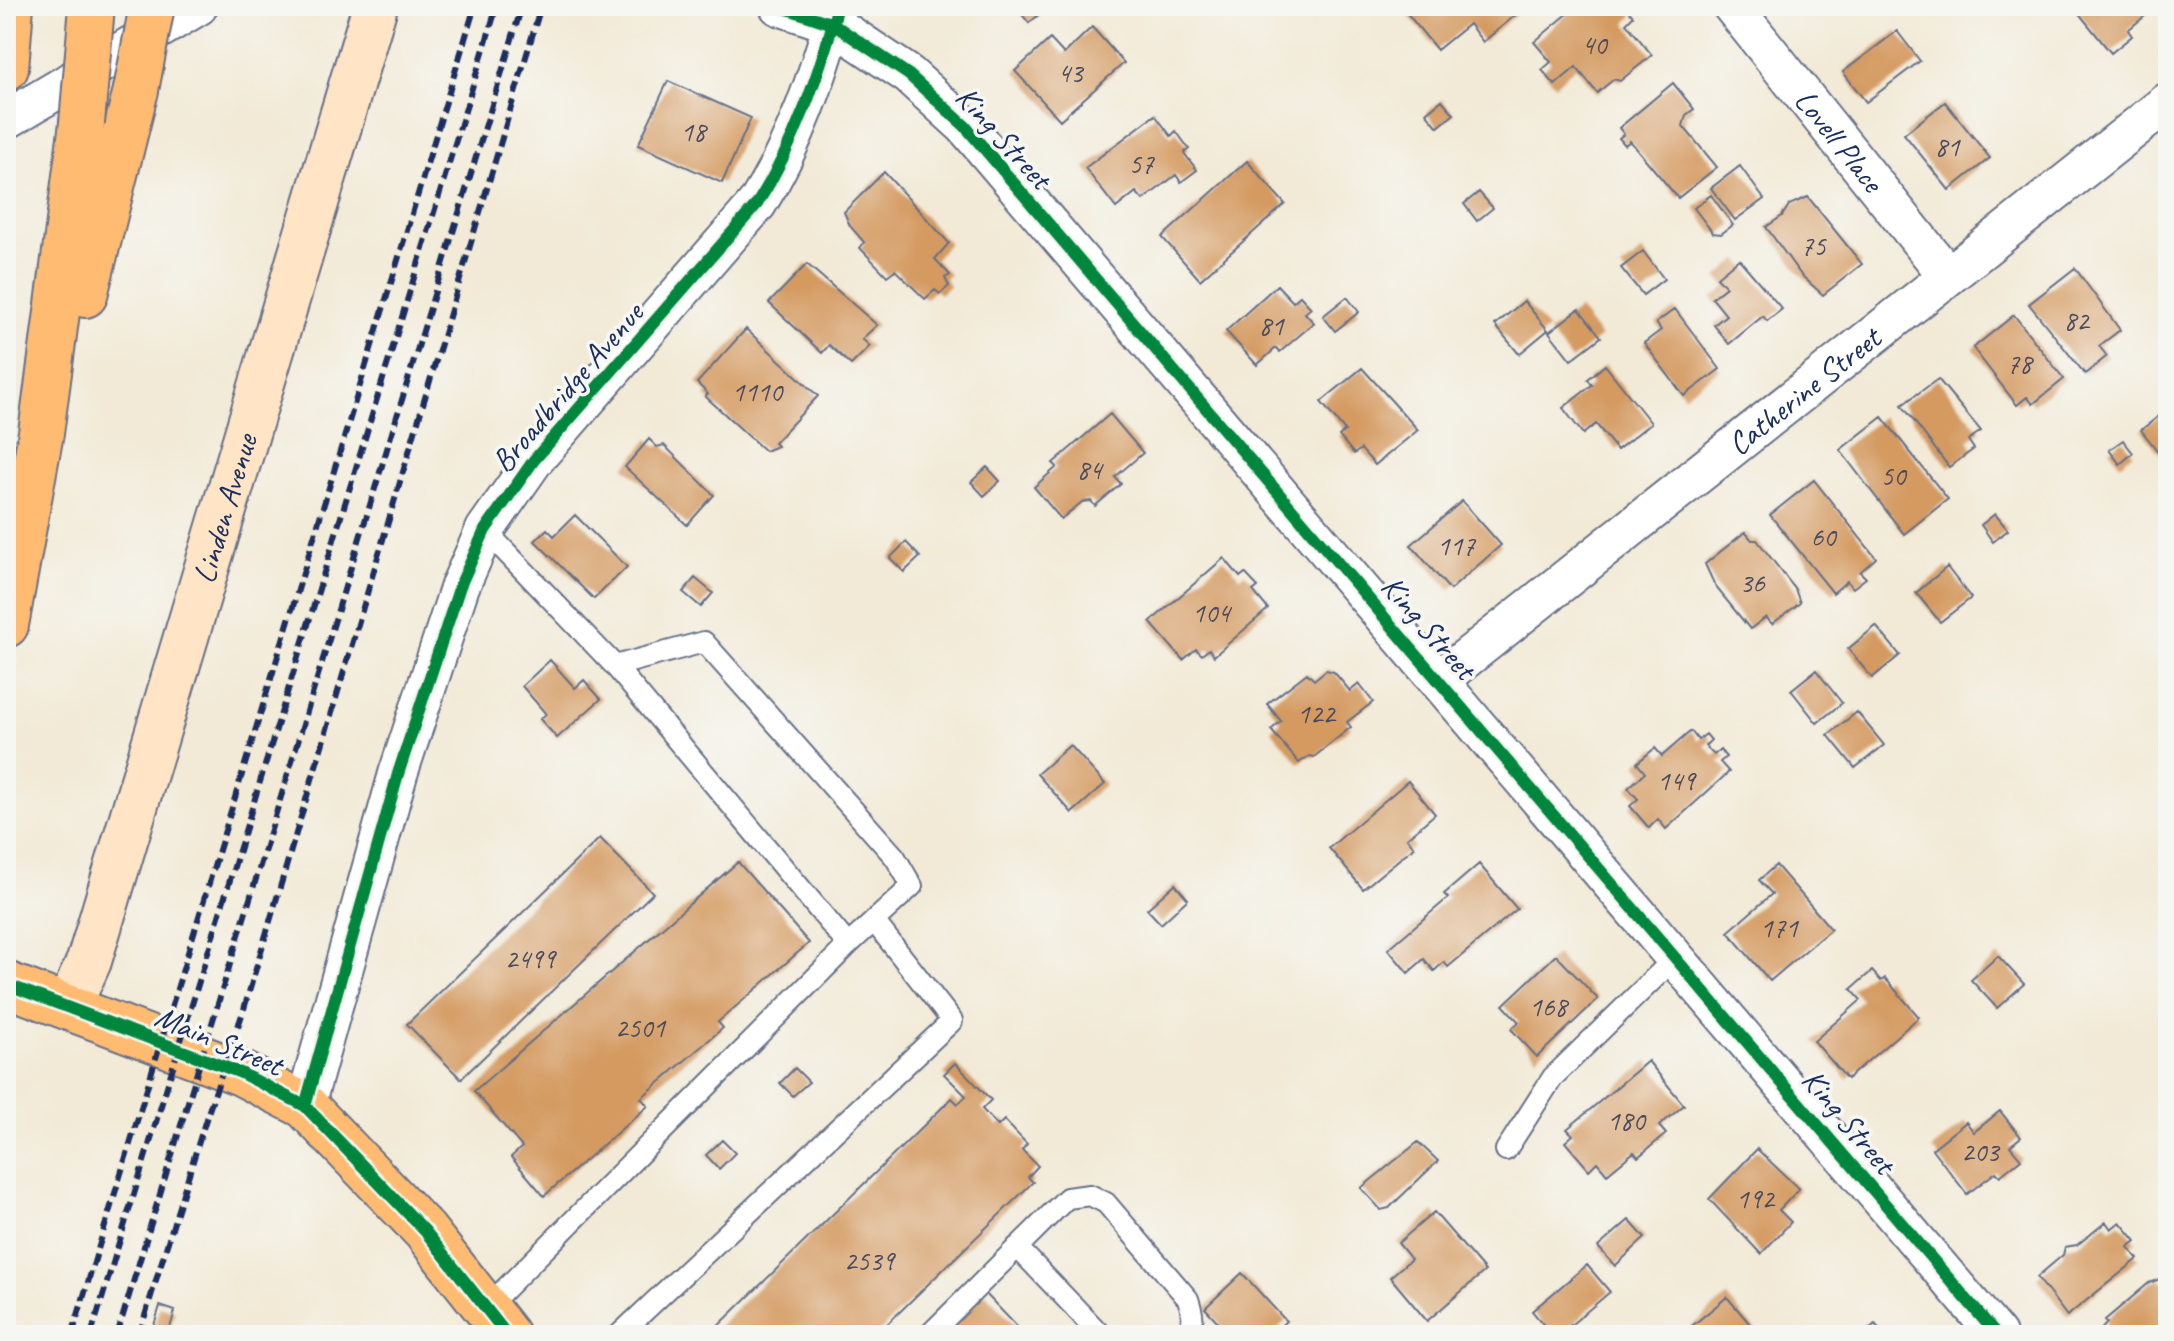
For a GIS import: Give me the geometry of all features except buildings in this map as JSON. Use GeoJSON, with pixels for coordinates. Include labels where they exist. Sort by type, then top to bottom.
{"type":"FeatureCollection","features":[{"type":"Feature","properties":{"kind":"main road"},"geometry":{"type":"LineString","coordinates":[[7,49],[11,6]]}},
{"type":"Feature","properties":{"kind":"main road"},"geometry":{"type":"LineString","coordinates":[[6,625],[48,387],[82,123],[92,6]]}},
{"type":"Feature","properties":{"kind":"main road"},"geometry":{"type":"LineString","coordinates":[[17,569],[136,90],[152,6]]}},
{"type":"Feature","properties":{"kind":"main road","name":"Main Street"},"geometry":{"type":"LineString","coordinates":[[6,984],[241,1073],[305,1106],[425,1231],[497,1321]]}},
{"type":"Feature","properties":{"kind":"street"},"geometry":{"type":"LineString","coordinates":[[6,120],[198,6]]}},
{"type":"Feature","properties":{"kind":"street","name":"Linden Avenue"},"geometry":{"type":"LineString","coordinates":[[63,1005],[76,990],[89,961],[375,6]]}},
{"type":"Feature","properties":{"kind":"street","name":"King Street"},"geometry":{"type":"LineString","coordinates":[[779,6],[836,15],[965,126],[1997,1335]]}},
{"type":"Feature","properties":{"kind":"street","name":"Lovell Place"},"geometry":{"type":"LineString","coordinates":[[1732,6],[1948,276]]}},
{"type":"Feature","properties":{"kind":"street","name":"Broadbridge Avenue"},"geometry":{"type":"LineString","coordinates":[[305,1106],[398,774],[460,586],[485,530],[534,460],[757,204],[780,168],[804,117],[836,15]]}},
{"type":"Feature","properties":{"kind":"street","name":"Catherine Street"},"geometry":{"type":"LineString","coordinates":[[1440,679],[2168,102]]}},
{"type":"Feature","properties":{"kind":"lane"},"geometry":{"type":"LineString","coordinates":[[485,530],[615,666],[848,945]]}},
{"type":"Feature","properties":{"kind":"lane"},"geometry":{"type":"LineString","coordinates":[[497,1321],[848,945],[912,886],[895,857],[704,642],[615,666]]}},
{"type":"Feature","properties":{"kind":"lane"},"geometry":{"type":"LineString","coordinates":[[619,1335],[952,1021],[874,921]]}},
{"type":"Feature","properties":{"kind":"lane"},"geometry":{"type":"LineString","coordinates":[[1506,1150],[1553,1077],[1676,957]]}},
{"type":"Feature","properties":{"kind":"lane"},"geometry":{"type":"LineString","coordinates":[[929,1335],[1067,1198],[1090,1195],[1106,1203],[1188,1299],[1193,1315],[1191,1328],[1184,1335]]}},
{"type":"Feature","properties":{"kind":"lane"},"geometry":{"type":"LineString","coordinates":[[1017,1247],[1101,1335]]}},
{"type":"Feature","properties":{"kind":"railway"},"geometry":{"type":"LineString","coordinates":[[72,1335],[475,6]]}},
{"type":"Feature","properties":{"kind":"railway"},"geometry":{"type":"LineString","coordinates":[[91,1335],[497,6]]}},
{"type":"Feature","properties":{"kind":"railway"},"geometry":{"type":"LineString","coordinates":[[117,1335],[522,6]]}},
{"type":"Feature","properties":{"kind":"railway"},"geometry":{"type":"LineString","coordinates":[[139,1335],[206,1119],[244,1009],[541,6]]}},
{"type":"Feature","properties":{"kind":"cycle path"},"geometry":{"type":"LineString","coordinates":[[779,6],[833,24],[909,75],[965,126],[1997,1335]]}},
{"type":"Feature","properties":{"kind":"cycle path"},"geometry":{"type":"LineString","coordinates":[[305,1106],[398,774],[460,586],[485,530],[534,460],[757,204],[805,108],[838,6]]}},
{"type":"Feature","properties":{"kind":"cycle path"},"geometry":{"type":"LineString","coordinates":[[6,984],[241,1073],[305,1106],[425,1231],[507,1335]]}}]}
